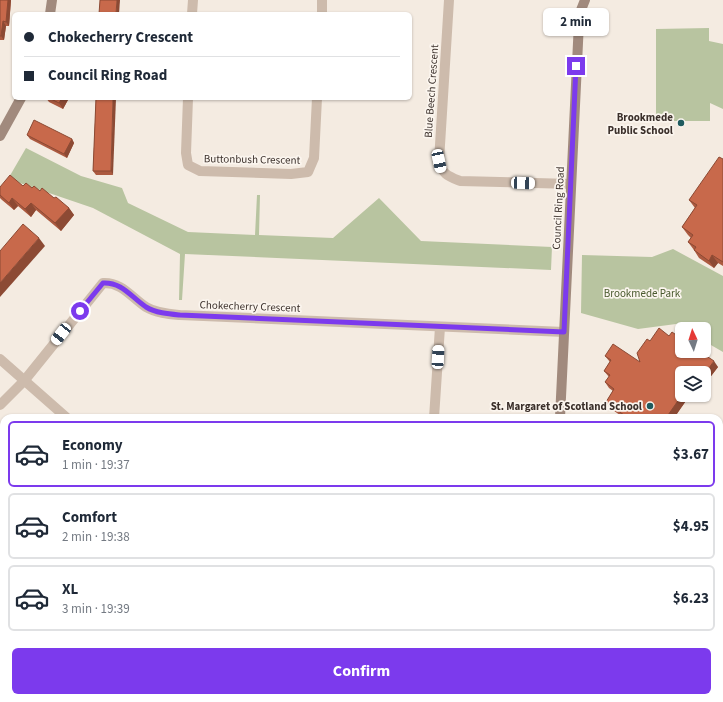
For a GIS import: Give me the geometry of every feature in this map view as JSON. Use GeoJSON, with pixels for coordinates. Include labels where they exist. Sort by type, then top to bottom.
{"type":"FeatureCollection","features":[{"type":"Feature","properties":{"kind":"street"},"geometry":{"type":"LineString","coordinates":[[50,12],[52,0]]}},
{"type":"Feature","properties":{"kind":"street"},"geometry":{"type":"LineString","coordinates":[[192,12],[193,0]]}},
{"type":"Feature","properties":{"kind":"street"},"geometry":{"type":"LineString","coordinates":[[322,0],[322,12]]}},
{"type":"Feature","properties":{"kind":"street","name":"Blue Beech Crescent"},"geometry":{"type":"LineString","coordinates":[[449,0],[439,161],[441,170],[448,176],[460,181],[571,184]]}},
{"type":"Feature","properties":{"kind":"street","name":"Council Ring Road"},"geometry":{"type":"LineString","coordinates":[[560,414],[579,22],[581,10],[585,0]]}},
{"type":"Feature","properties":{"kind":"street"},"geometry":{"type":"LineString","coordinates":[[0,136],[20,100]]}},
{"type":"Feature","properties":{"kind":"street","name":"Buttonbush Crescent"},"geometry":{"type":"LineString","coordinates":[[188,100],[186,153],[188,165],[200,171],[291,174],[308,172],[314,158],[318,100]]}},
{"type":"Feature","properties":{"kind":"street","name":"Chokecherry Crescent"},"geometry":{"type":"LineString","coordinates":[[0,405],[24,381],[103,283],[114,283],[147,307],[164,314],[564,332]]}},
{"type":"Feature","properties":{"kind":"street"},"geometry":{"type":"LineString","coordinates":[[434,414],[440,326]]}},
{"type":"Feature","properties":{"kind":"street"},"geometry":{"type":"LineString","coordinates":[[0,360],[61,414]]}},
{"type":"Feature","properties":{"kind":"green space"},"geometry":{"type":"Polygon","coordinates":[[[709,28],[709,41],[723,44],[723,109],[710,103],[710,121],[656,121],[656,29],[709,28]]]}},
{"type":"Feature","properties":{"kind":"green space"},"geometry":{"type":"Polygon","coordinates":[[[26,148],[81,176],[122,188],[128,203],[188,232],[255,235],[257,195],[260,195],[259,235],[333,238],[379,198],[421,241],[552,247],[551,270],[185,254],[182,300],[179,300],[180,254],[93,208],[8,179],[26,148]]]}},
{"type":"Feature","properties":{"kind":"green space","name":"Brookmede Park"},"geometry":{"type":"Polygon","coordinates":[[[673,249],[723,276],[723,352],[711,345],[711,322],[675,322],[675,324],[638,329],[581,313],[582,255],[652,257],[673,249]]]}},
{"type":"Feature","properties":{"kind":"building"},"geometry":{"type":"Polygon","coordinates":[[[0,0],[8,0],[6,22],[3,21],[1,36],[0,36],[0,0]]]}},
{"type":"Feature","properties":{"kind":"building"},"geometry":{"type":"Polygon","coordinates":[[[100,0],[117,0],[116,12],[99,12],[100,0]]]}},
{"type":"Feature","properties":{"kind":"building"},"geometry":{"type":"Polygon","coordinates":[[[53,100],[61,100],[59,103],[53,100]]]}},
{"type":"Feature","properties":{"kind":"building"},"geometry":{"type":"Polygon","coordinates":[[[96,100],[113,100],[111,171],[93,171],[96,100]]]}},
{"type":"Feature","properties":{"kind":"building"},"geometry":{"type":"Polygon","coordinates":[[[34,120],[72,139],[64,154],[27,135],[34,120]]]}},
{"type":"Feature","properties":{"kind":"building"},"geometry":{"type":"Polygon","coordinates":[[[719,157],[723,159],[723,262],[712,255],[709,261],[694,250],[696,247],[688,242],[693,235],[682,227],[697,205],[689,200],[719,157]]]}},
{"type":"Feature","properties":{"kind":"building"},"geometry":{"type":"Polygon","coordinates":[[[10,175],[23,186],[26,183],[32,188],[34,186],[40,191],[42,188],[69,208],[55,223],[31,203],[25,209],[12,198],[9,203],[0,195],[0,187],[10,175]]]}},
{"type":"Feature","properties":{"kind":"building"},"geometry":{"type":"Polygon","coordinates":[[[23,224],[39,238],[0,283],[0,251],[23,224]]]}},
{"type":"Feature","properties":{"kind":"building"},"geometry":{"type":"Polygon","coordinates":[[[659,328],[669,336],[672,332],[675,334],[675,358],[710,358],[714,361],[710,366],[675,366],[675,402],[677,402],[669,414],[622,414],[606,402],[614,389],[605,382],[610,375],[604,371],[611,360],[605,356],[613,344],[640,362],[637,353],[647,339],[650,341],[659,328]]]}},
{"type":"Feature","properties":{"kind":"place","name":"Brookmede Public School"},"geometry":{"type":"Point","coordinates":[681,123]}},
{"type":"Feature","properties":{"kind":"place","name":"St. Margaret of Scotland School"},"geometry":{"type":"Point","coordinates":[650,406]}},
{"type":"Feature","properties":{"kind":"route"},"geometry":{"type":"LineString","coordinates":[[80,311],[98,287],[103,283],[114,283],[147,307],[164,314],[564,332],[576,66]]}}]}
